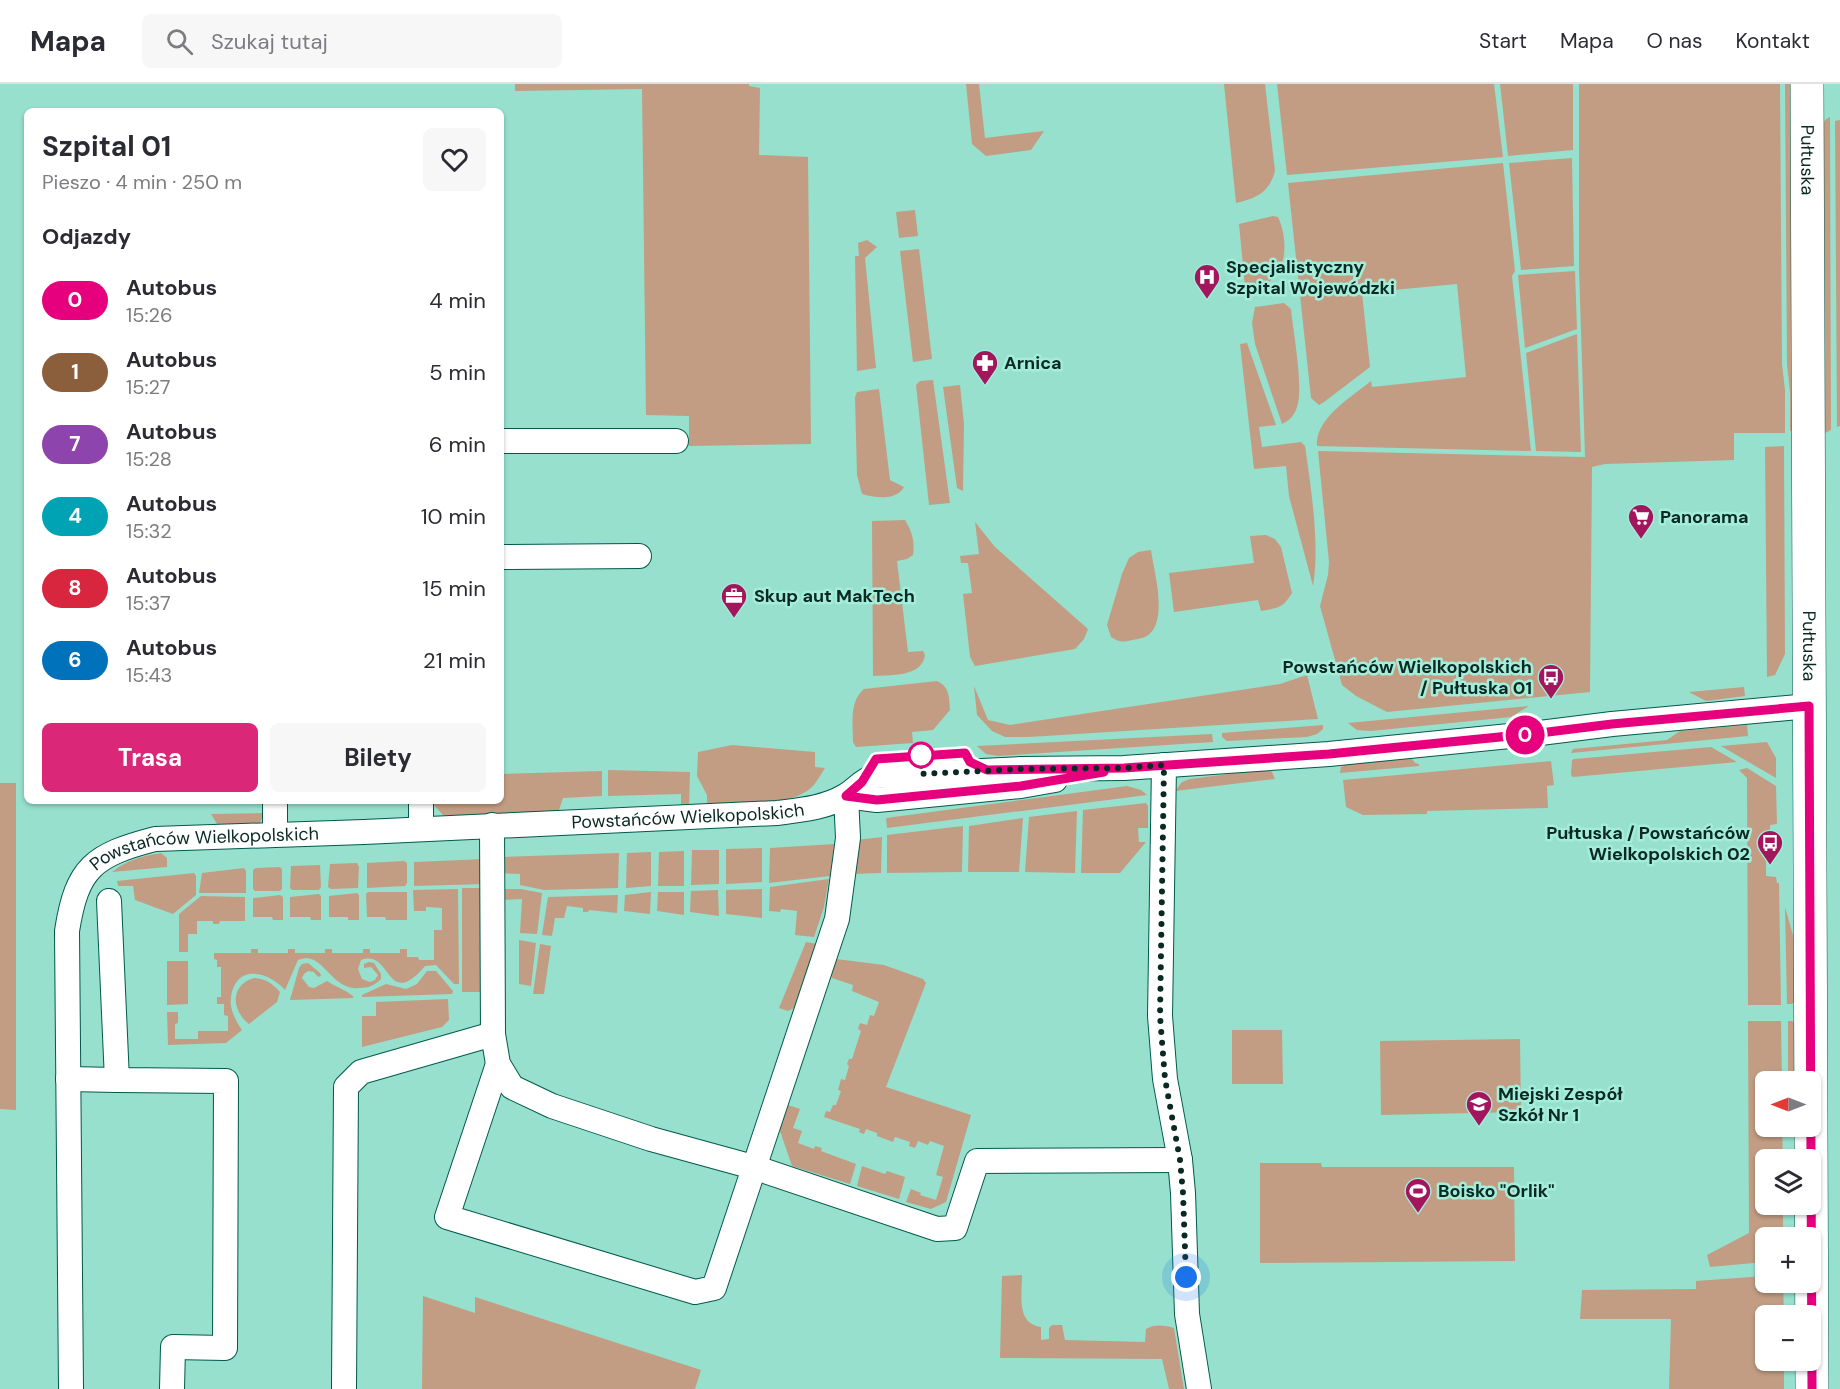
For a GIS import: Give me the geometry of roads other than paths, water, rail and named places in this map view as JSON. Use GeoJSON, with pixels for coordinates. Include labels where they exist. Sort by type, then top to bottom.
{"type":"FeatureCollection","features":[{"type":"Feature","properties":{"kind":"main road","name":"Pułtuska"},"geometry":{"type":"LineString","coordinates":[[1807,84],[1812,1389]]}},
{"type":"Feature","properties":{"kind":"street"},"geometry":{"type":"LineString","coordinates":[[504,441],[676,441]]}},
{"type":"Feature","properties":{"kind":"street"},"geometry":{"type":"LineString","coordinates":[[504,557],[639,556]]}},
{"type":"Feature","properties":{"kind":"street","name":"Powstańców Wielkopolskich"},"geometry":{"type":"LineString","coordinates":[[71,1389],[67,932],[71,907],[85,874],[108,854],[124,847],[155,838],[777,813],[812,808],[846,796],[877,800],[1021,786],[1124,768],[1329,754],[1809,706]]}},
{"type":"Feature","properties":{"kind":"street"},"geometry":{"type":"LineString","coordinates":[[1164,765],[1160,1016],[1165,1079],[1180,1160],[1187,1314],[1199,1389]]}},
{"type":"Feature","properties":{"kind":"street"},"geometry":{"type":"LineString","coordinates":[[498,1064],[447,1217],[695,1292],[714,1288],[837,919],[848,838],[846,796]]}},
{"type":"Feature","properties":{"kind":"street"},"geometry":{"type":"LineString","coordinates":[[275,804],[275,834]]}},
{"type":"Feature","properties":{"kind":"street"},"geometry":{"type":"LineString","coordinates":[[421,804],[421,829]]}},
{"type":"Feature","properties":{"kind":"street"},"geometry":{"type":"LineString","coordinates":[[492,825],[493,1034],[498,1064],[512,1087],[552,1106],[651,1139],[753,1167],[937,1229],[955,1228],[977,1161],[1180,1160]]}},
{"type":"Feature","properties":{"kind":"street"},"geometry":{"type":"LineString","coordinates":[[110,901],[117,1080]]}},
{"type":"Feature","properties":{"kind":"street"},"geometry":{"type":"LineString","coordinates":[[344,1389],[346,1087],[361,1072],[493,1034]]}},
{"type":"Feature","properties":{"kind":"street"},"geometry":{"type":"LineString","coordinates":[[68,1079],[226,1081],[225,1348],[173,1347],[172,1389]]}},
{"type":"Feature","properties":{"kind":"place","name":"Specjalistyczny Szpital Wojewódzki"},"geometry":{"type":"Point","coordinates":[1207,300]}},
{"type":"Feature","properties":{"kind":"place","name":"Arnica"},"geometry":{"type":"Point","coordinates":[985,386]}},
{"type":"Feature","properties":{"kind":"place","name":"Panorama"},"geometry":{"type":"Point","coordinates":[1641,540]}},
{"type":"Feature","properties":{"kind":"place","name":"Skup aut MakTech"},"geometry":{"type":"Point","coordinates":[734,619]}},
{"type":"Feature","properties":{"kind":"place","name":"Powstańców Wielkopolskich / Pułtuska 01"},"geometry":{"type":"Point","coordinates":[1551,700]}},
{"type":"Feature","properties":{"kind":"place","name":"Pułtuska / Powstańców Wielkopolskich 02"},"geometry":{"type":"Point","coordinates":[1770,866]}},
{"type":"Feature","properties":{"kind":"place","name":"Miejski Zespół Szkół Nr 1"},"geometry":{"type":"Point","coordinates":[1479,1127]}},
{"type":"Feature","properties":{"kind":"place","name":"Boisko \"Orlik\""},"geometry":{"type":"Point","coordinates":[1418,1214]}}]}
